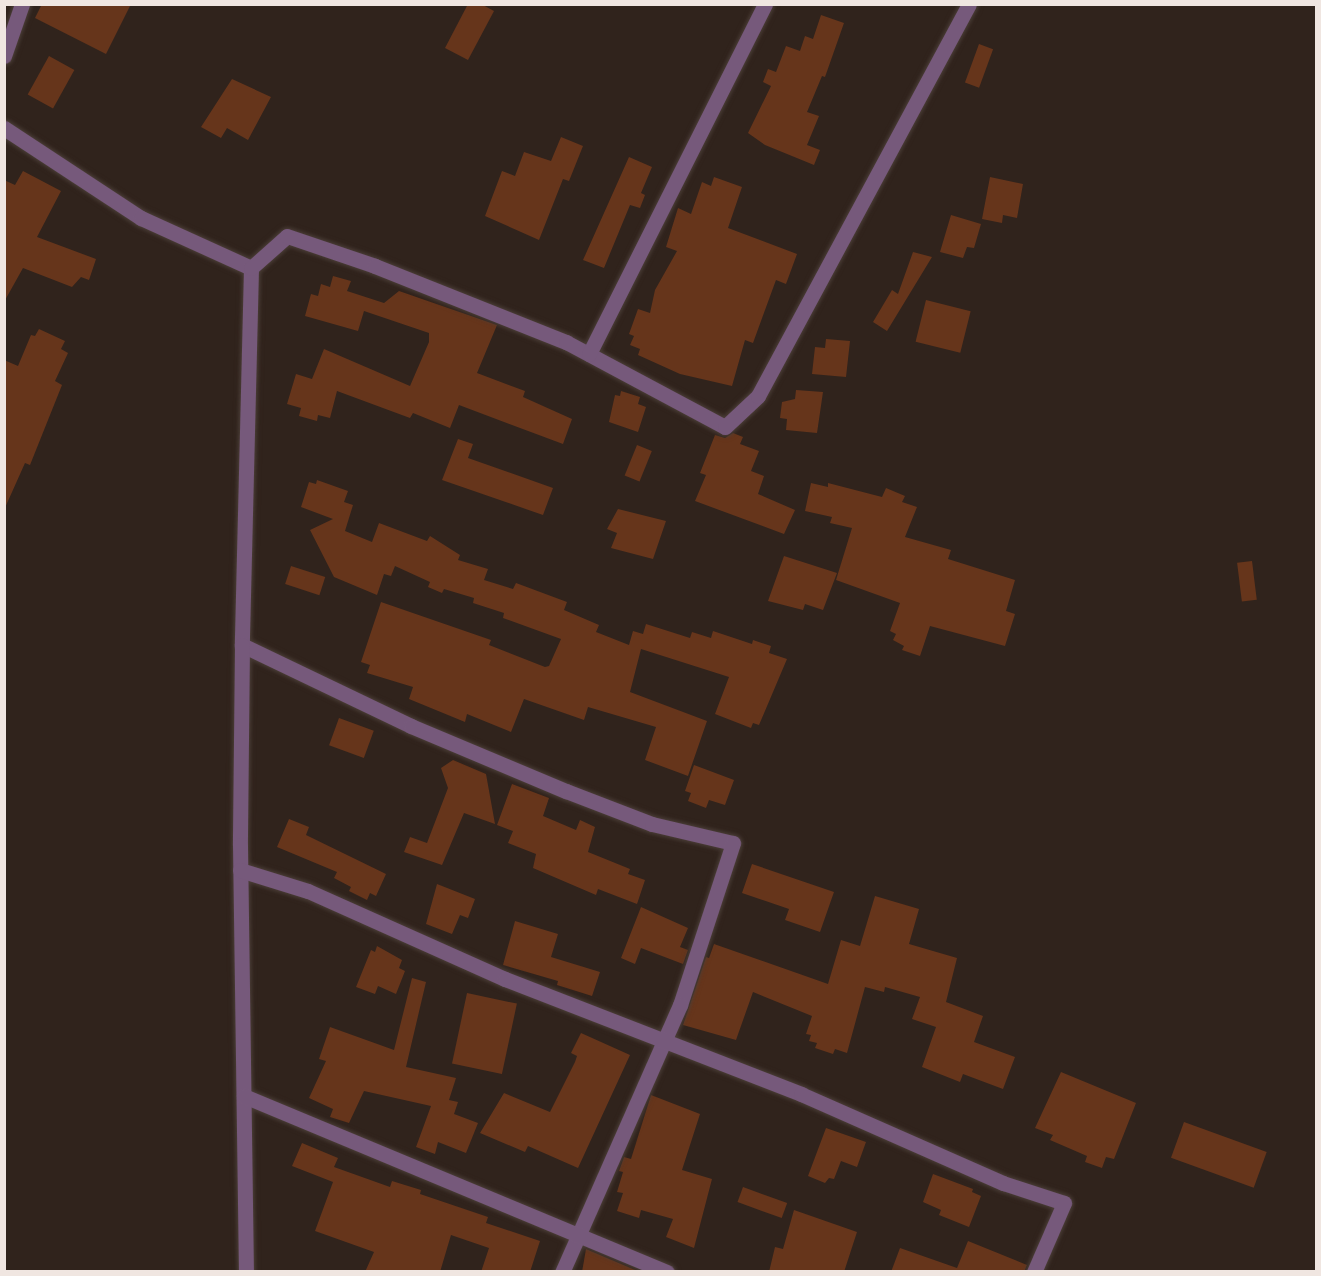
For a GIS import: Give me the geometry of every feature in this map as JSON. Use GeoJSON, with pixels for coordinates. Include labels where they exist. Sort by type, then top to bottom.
{"type":"FeatureCollection","features":[{"type":"Feature","properties":{"kind":"street"},"geometry":{"type":"LineString","coordinates":[[4,56],[22,4]]}},
{"type":"Feature","properties":{"kind":"street"},"geometry":{"type":"LineString","coordinates":[[588,354],[765,4]]}},
{"type":"Feature","properties":{"kind":"street"},"geometry":{"type":"LineString","coordinates":[[246,1272],[240,870],[242,645],[251,268],[287,236],[375,266],[588,354],[725,427],[758,396],[969,4]]}},
{"type":"Feature","properties":{"kind":"street"},"geometry":{"type":"LineString","coordinates":[[4,128],[141,218],[251,268]]}},
{"type":"Feature","properties":{"kind":"street"},"geometry":{"type":"LineString","coordinates":[[242,645],[411,726],[566,791],[652,824],[733,843],[680,1005],[562,1272]]}},
{"type":"Feature","properties":{"kind":"street"},"geometry":{"type":"LineString","coordinates":[[240,870],[308,891],[504,979],[663,1043],[801,1094],[1003,1183],[1064,1203],[1034,1272]]}},
{"type":"Feature","properties":{"kind":"street"},"geometry":{"type":"LineString","coordinates":[[244,1096],[667,1272]]}},
{"type":"Feature","properties":{"kind":"building"},"geometry":{"type":"Polygon","coordinates":[[[42,4],[131,4],[106,54],[35,18],[42,4]]]}},
{"type":"Feature","properties":{"kind":"building"},"geometry":{"type":"Polygon","coordinates":[[[468,4],[481,4],[494,11],[468,60],[445,48],[468,4]]]}},
{"type":"Feature","properties":{"kind":"building"},"geometry":{"type":"Polygon","coordinates":[[[821,15],[844,23],[825,77],[822,76],[807,112],[819,116],[807,145],[820,150],[814,165],[765,145],[748,133],[771,86],[763,82],[768,69],[776,72],[786,46],[800,51],[805,36],[813,39],[821,15]]]}},
{"type":"Feature","properties":{"kind":"building"},"geometry":{"type":"Polygon","coordinates":[[[979,44],[993,49],[979,88],[965,83],[979,44]]]}},
{"type":"Feature","properties":{"kind":"building"},"geometry":{"type":"Polygon","coordinates":[[[49,56],[74,70],[53,109],[28,94],[49,56]]]}},
{"type":"Feature","properties":{"kind":"building"},"geometry":{"type":"Polygon","coordinates":[[[232,79],[271,97],[248,140],[227,128],[221,138],[201,127],[232,79]]]}},
{"type":"Feature","properties":{"kind":"building"},"geometry":{"type":"Polygon","coordinates":[[[561,137],[583,146],[569,181],[563,179],[539,240],[485,216],[502,171],[515,176],[524,152],[551,161],[561,137]]]}},
{"type":"Feature","properties":{"kind":"building"},"geometry":{"type":"Polygon","coordinates":[[[629,157],[652,167],[641,193],[645,195],[640,208],[630,205],[604,268],[583,260],[629,157]]]}},
{"type":"Feature","properties":{"kind":"building"},"geometry":{"type":"Polygon","coordinates":[[[23,171],[61,191],[37,237],[96,259],[89,280],[81,277],[72,287],[23,268],[4,302],[4,180],[15,185],[23,171]]]}},
{"type":"Feature","properties":{"kind":"building"},"geometry":{"type":"Polygon","coordinates":[[[714,177],[742,187],[728,228],[797,254],[786,284],[776,280],[753,343],[745,340],[732,386],[680,374],[638,355],[640,349],[630,345],[634,336],[629,334],[638,309],[650,313],[655,290],[677,251],[666,247],[678,208],[691,214],[702,182],[711,186],[714,177]]]}},
{"type":"Feature","properties":{"kind":"building"},"geometry":{"type":"Polygon","coordinates":[[[990,177],[1023,184],[1017,218],[1003,215],[1002,223],[982,219],[990,177]]]}},
{"type":"Feature","properties":{"kind":"building"},"geometry":{"type":"Polygon","coordinates":[[[951,215],[981,224],[974,248],[967,247],[963,258],[940,252],[951,215]]]}},
{"type":"Feature","properties":{"kind":"building"},"geometry":{"type":"Polygon","coordinates":[[[913,252],[932,257],[887,331],[873,322],[892,290],[898,294],[913,252]]]}},
{"type":"Feature","properties":{"kind":"building"},"geometry":{"type":"Polygon","coordinates":[[[333,276],[351,281],[347,291],[384,303],[399,291],[497,325],[477,373],[525,391],[523,397],[572,419],[563,444],[459,405],[450,428],[413,413],[410,418],[337,391],[330,418],[318,415],[317,421],[299,416],[301,408],[287,404],[296,374],[312,379],[324,349],[410,386],[429,342],[429,333],[364,311],[358,331],[305,316],[311,294],[318,296],[321,284],[330,287],[333,276]]]}},
{"type":"Feature","properties":{"kind":"building"},"geometry":{"type":"Polygon","coordinates":[[[926,300],[971,311],[960,353],[916,342],[926,300]]]}},
{"type":"Feature","properties":{"kind":"building"},"geometry":{"type":"Polygon","coordinates":[[[39,329],[65,341],[61,349],[68,353],[55,381],[62,385],[30,465],[25,463],[4,510],[4,360],[18,366],[31,335],[35,336],[39,329]]]}},
{"type":"Feature","properties":{"kind":"building"},"geometry":{"type":"Polygon","coordinates":[[[826,339],[850,341],[846,377],[812,374],[815,347],[825,348],[826,339]]]}},
{"type":"Feature","properties":{"kind":"building"},"geometry":{"type":"Polygon","coordinates":[[[796,390],[823,392],[817,433],[786,430],[787,419],[780,418],[782,402],[795,399],[796,390]]]}},
{"type":"Feature","properties":{"kind":"building"},"geometry":{"type":"Polygon","coordinates":[[[621,391],[640,397],[638,404],[646,407],[638,432],[609,422],[615,395],[620,396],[621,391]]]}},
{"type":"Feature","properties":{"kind":"building"},"geometry":{"type":"Polygon","coordinates":[[[733,433],[743,437],[740,444],[759,451],[751,471],[764,476],[758,494],[795,510],[784,534],[695,501],[706,475],[700,473],[715,435],[725,438],[733,433]]]}},
{"type":"Feature","properties":{"kind":"building"},"geometry":{"type":"Polygon","coordinates":[[[458,439],[473,444],[468,458],[553,488],[543,515],[442,480],[458,439]]]}},
{"type":"Feature","properties":{"kind":"building"},"geometry":{"type":"Polygon","coordinates":[[[637,445],[652,451],[639,482],[625,476],[637,445]]]}},
{"type":"Feature","properties":{"kind":"building"},"geometry":{"type":"Polygon","coordinates":[[[317,480],[348,491],[344,502],[353,505],[345,531],[372,542],[379,523],[427,541],[430,536],[460,555],[458,560],[488,569],[484,580],[513,589],[516,583],[567,602],[564,610],[599,625],[596,632],[629,645],[633,631],[643,634],[646,624],[690,638],[692,632],[711,638],[713,631],[752,644],[753,640],[771,646],[769,653],[787,659],[759,725],[753,723],[751,728],[715,714],[729,677],[641,649],[630,692],[707,721],[688,776],[645,760],[656,727],[588,707],[584,720],[524,699],[511,732],[467,714],[465,722],[409,699],[413,687],[367,673],[370,665],[361,662],[381,602],[491,640],[489,645],[545,667],[549,666],[561,639],[503,618],[504,613],[473,603],[474,598],[444,589],[442,593],[428,587],[430,582],[395,566],[391,576],[384,574],[377,595],[334,577],[310,530],[333,519],[301,507],[309,482],[316,484],[317,480]]]}},
{"type":"Feature","properties":{"kind":"building"},"geometry":{"type":"Polygon","coordinates":[[[811,483],[828,487],[828,483],[882,497],[886,488],[905,496],[902,502],[917,507],[905,537],[951,550],[948,559],[1015,580],[1006,611],[1015,614],[1005,646],[930,626],[920,656],[902,650],[904,646],[893,640],[896,634],[890,631],[900,603],[836,580],[852,528],[830,523],[832,517],[805,511],[811,483]]]}},
{"type":"Feature","properties":{"kind":"building"},"geometry":{"type":"Polygon","coordinates":[[[618,509],[666,521],[653,559],[611,548],[617,533],[607,529],[618,509]]]}},
{"type":"Feature","properties":{"kind":"building"},"geometry":{"type":"Polygon","coordinates":[[[784,556],[837,573],[823,610],[805,604],[803,610],[768,601],[784,556]]]}},
{"type":"Feature","properties":{"kind":"building"},"geometry":{"type":"Polygon","coordinates":[[[1252,561],[1257,600],[1242,602],[1237,563],[1252,561]]]}},
{"type":"Feature","properties":{"kind":"building"},"geometry":{"type":"Polygon","coordinates":[[[291,566],[325,577],[319,595],[285,584],[291,566]]]}},
{"type":"Feature","properties":{"kind":"building"},"geometry":{"type":"Polygon","coordinates":[[[339,718],[374,731],[364,758],[329,745],[339,718]]]}},
{"type":"Feature","properties":{"kind":"building"},"geometry":{"type":"Polygon","coordinates":[[[453,760],[486,774],[495,824],[464,813],[442,865],[404,852],[410,837],[427,843],[448,788],[441,768],[453,760]]]}},
{"type":"Feature","properties":{"kind":"building"},"geometry":{"type":"Polygon","coordinates":[[[694,765],[734,780],[725,805],[709,800],[706,808],[688,801],[691,793],[685,791],[694,765]]]}},
{"type":"Feature","properties":{"kind":"building"},"geometry":{"type":"Polygon","coordinates":[[[512,784],[549,798],[543,816],[576,830],[580,820],[595,827],[588,852],[630,869],[628,874],[645,880],[637,904],[598,889],[596,895],[533,868],[536,854],[508,843],[513,831],[497,825],[512,784]]]}},
{"type":"Feature","properties":{"kind":"building"},"geometry":{"type":"Polygon","coordinates":[[[289,819],[309,827],[306,835],[386,874],[376,896],[370,893],[367,900],[349,891],[351,887],[334,878],[337,872],[277,847],[289,819]]]}},
{"type":"Feature","properties":{"kind":"building"},"geometry":{"type":"Polygon","coordinates":[[[752,864],[834,892],[820,932],[785,920],[789,909],[742,893],[752,864]]]}},
{"type":"Feature","properties":{"kind":"building"},"geometry":{"type":"Polygon","coordinates":[[[437,884],[475,899],[468,918],[460,915],[452,934],[426,924],[437,884]]]}},
{"type":"Feature","properties":{"kind":"building"},"geometry":{"type":"Polygon","coordinates":[[[875,896],[919,909],[909,944],[957,958],[946,1002],[983,1016],[974,1042],[1015,1057],[1003,1089],[963,1074],[960,1082],[922,1067],[936,1027],[912,1019],[920,997],[885,987],[884,992],[865,987],[847,1053],[835,1049],[833,1054],[815,1048],[817,1043],[809,1041],[811,1035],[806,1034],[812,1016],[753,992],[736,1040],[683,1025],[706,957],[709,958],[714,944],[828,984],[841,940],[860,946],[875,896]]]}},
{"type":"Feature","properties":{"kind":"building"},"geometry":{"type":"Polygon","coordinates":[[[641,907],[688,928],[680,947],[688,950],[683,964],[641,948],[635,964],[621,958],[641,907]]]}},
{"type":"Feature","properties":{"kind":"building"},"geometry":{"type":"Polygon","coordinates":[[[515,921],[558,934],[551,957],[600,972],[592,996],[557,985],[558,981],[503,965],[515,921]]]}},
{"type":"Feature","properties":{"kind":"building"},"geometry":{"type":"Polygon","coordinates":[[[377,946],[402,960],[399,968],[405,971],[396,994],[378,986],[375,994],[356,987],[371,950],[375,952],[377,946]]]}},
{"type":"Feature","properties":{"kind":"building"},"geometry":{"type":"Polygon","coordinates":[[[412,978],[426,982],[406,1067],[456,1078],[449,1100],[458,1102],[454,1114],[478,1123],[466,1153],[438,1142],[435,1154],[416,1147],[431,1106],[364,1091],[349,1123],[330,1117],[333,1109],[309,1098],[326,1061],[319,1059],[330,1027],[394,1050],[412,978]]]}},
{"type":"Feature","properties":{"kind":"building"},"geometry":{"type":"Polygon","coordinates":[[[467,993],[517,1004],[502,1074],[452,1063],[467,993]]]}},
{"type":"Feature","properties":{"kind":"building"},"geometry":{"type":"Polygon","coordinates":[[[581,1033],[630,1055],[578,1168],[528,1146],[525,1152],[480,1133],[504,1093],[550,1112],[575,1062],[577,1056],[571,1053],[581,1033]]]}},
{"type":"Feature","properties":{"kind":"building"},"geometry":{"type":"Polygon","coordinates":[[[1061,1072],[1136,1103],[1114,1159],[1106,1157],[1102,1168],[1085,1162],[1087,1156],[1050,1140],[1053,1135],[1035,1128],[1061,1072]]]}},
{"type":"Feature","properties":{"kind":"building"},"geometry":{"type":"Polygon","coordinates":[[[651,1095],[700,1114],[682,1170],[712,1179],[694,1248],[666,1237],[673,1219],[641,1210],[639,1218],[617,1211],[623,1193],[617,1192],[623,1172],[619,1171],[624,1157],[631,1159],[651,1095]]]}},
{"type":"Feature","properties":{"kind":"building"},"geometry":{"type":"Polygon","coordinates":[[[1184,1122],[1267,1152],[1254,1188],[1171,1158],[1184,1122]]]}},
{"type":"Feature","properties":{"kind":"building"},"geometry":{"type":"Polygon","coordinates":[[[826,1128],[866,1142],[857,1167],[841,1161],[834,1179],[829,1178],[825,1183],[808,1176],[826,1128]]]}},
{"type":"Feature","properties":{"kind":"building"},"geometry":{"type":"Polygon","coordinates":[[[302,1143],[338,1158],[334,1167],[390,1187],[392,1181],[421,1190],[420,1194],[488,1217],[486,1223],[540,1241],[530,1272],[481,1272],[489,1248],[451,1235],[440,1272],[365,1272],[374,1252],[315,1231],[333,1182],[292,1166],[302,1143]]]}},
{"type":"Feature","properties":{"kind":"building"},"geometry":{"type":"Polygon","coordinates":[[[933,1174],[973,1189],[972,1192],[981,1196],[969,1227],[939,1215],[941,1210],[923,1202],[933,1174]]]}},
{"type":"Feature","properties":{"kind":"building"},"geometry":{"type":"Polygon","coordinates":[[[743,1187],[787,1203],[782,1218],[738,1202],[743,1187]]]}},
{"type":"Feature","properties":{"kind":"building"},"geometry":{"type":"Polygon","coordinates":[[[794,1210],[857,1232],[844,1272],[769,1272],[775,1247],[783,1249],[794,1210]]]}},
{"type":"Feature","properties":{"kind":"building"},"geometry":{"type":"Polygon","coordinates":[[[968,1241],[1027,1265],[1024,1272],[891,1272],[900,1248],[957,1268],[968,1241]]]}},
{"type":"Feature","properties":{"kind":"building"},"geometry":{"type":"Polygon","coordinates":[[[586,1249],[640,1272],[582,1272],[586,1249]]]}}]}
